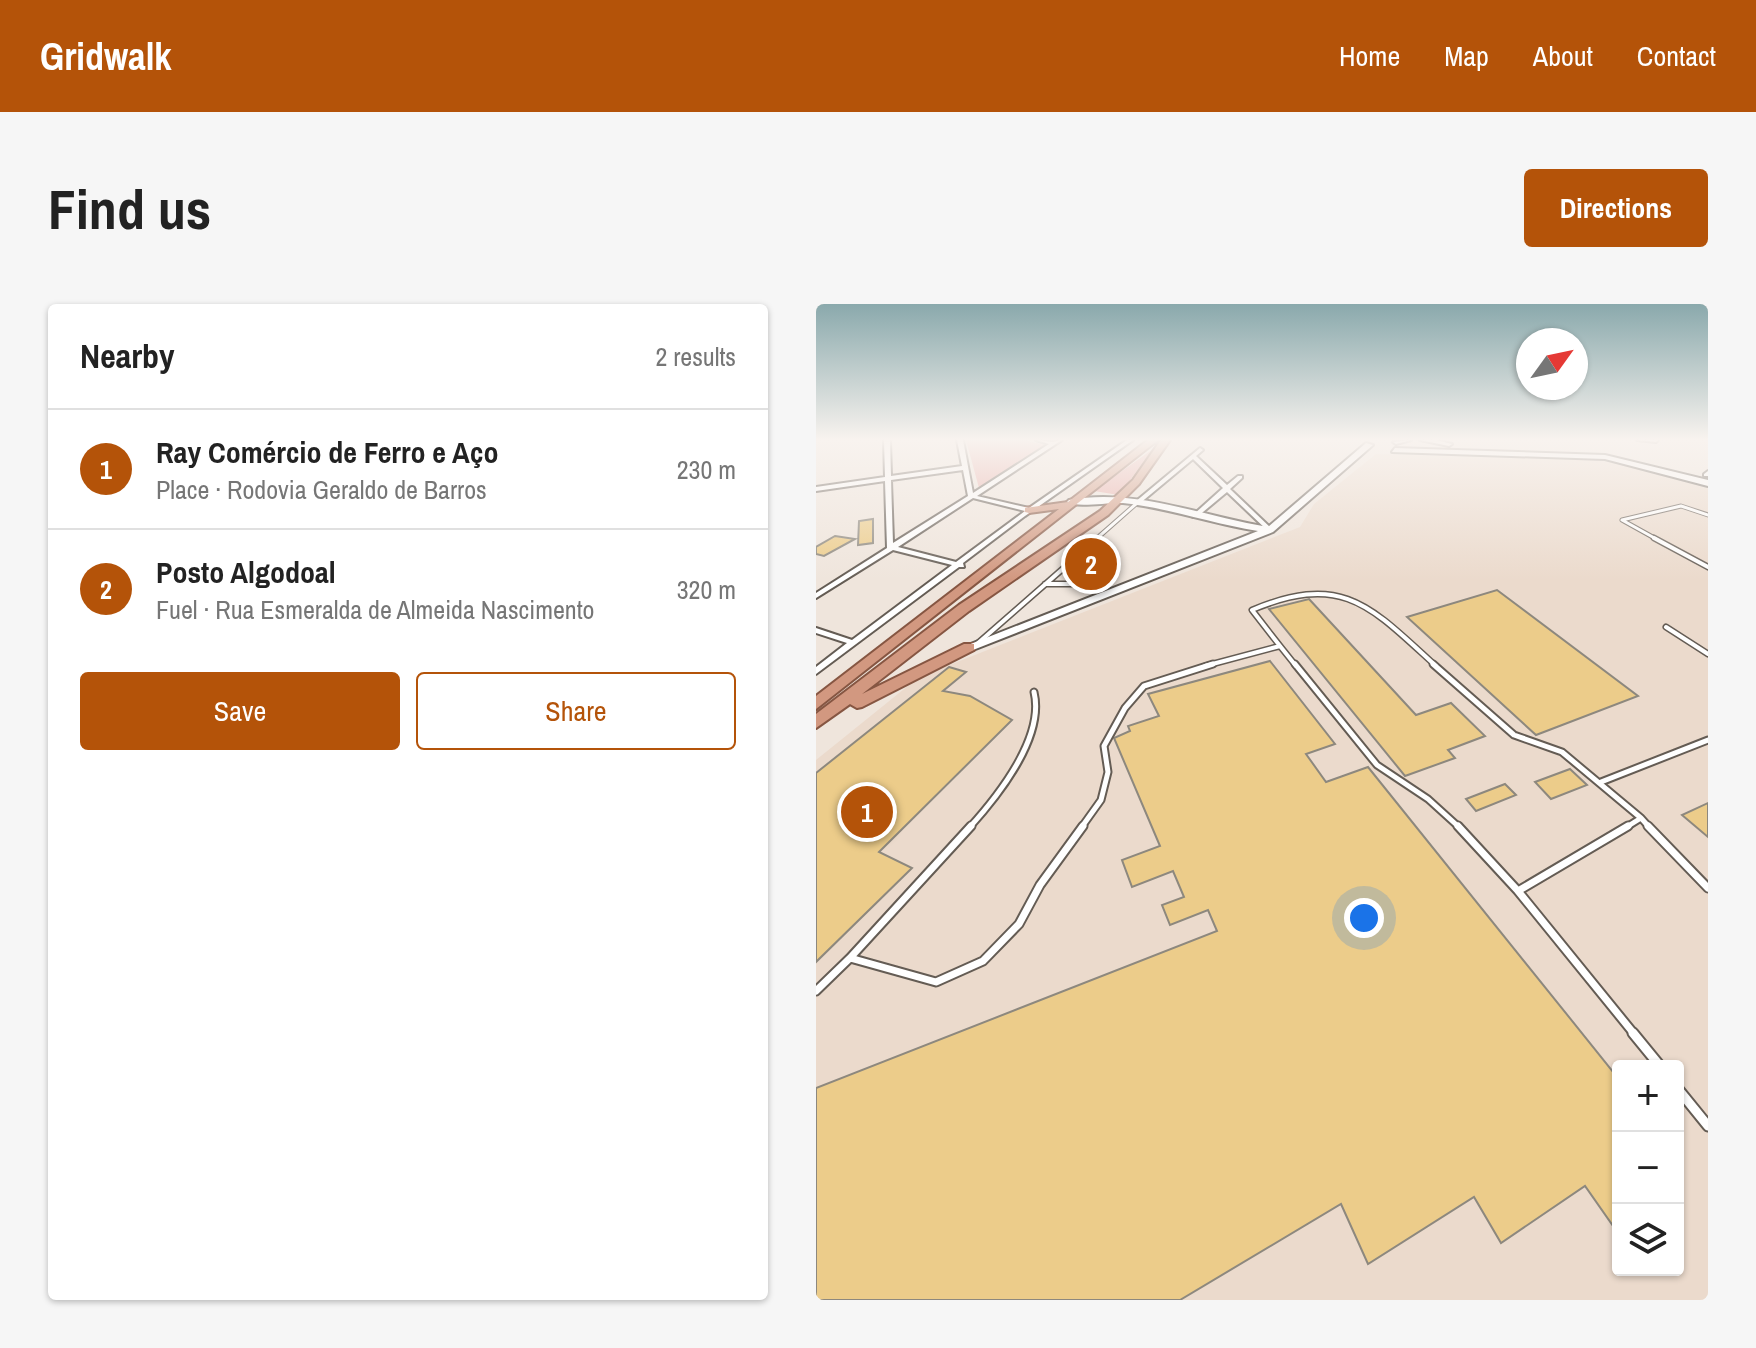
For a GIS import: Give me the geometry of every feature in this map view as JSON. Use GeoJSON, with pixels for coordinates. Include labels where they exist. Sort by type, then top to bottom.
{"type":"FeatureCollection","features":[{"type":"Feature","properties":{"kind":"highway"},"geometry":{"type":"LineString","coordinates":[[973,646],[933,650],[920,643],[917,636],[1020,544],[1093,486]]}},
{"type":"Feature","properties":{"kind":"highway"},"geometry":{"type":"LineString","coordinates":[[816,722],[964,608],[1120,500],[1130,486]]}},
{"type":"Feature","properties":{"kind":"highway"},"geometry":{"type":"LineString","coordinates":[[1020,544],[1026,513],[1055,509],[1072,502]]}},
{"type":"Feature","properties":{"kind":"highway"},"geometry":{"type":"LineString","coordinates":[[816,704],[1003,560]]}},
{"type":"Feature","properties":{"kind":"highway"},"geometry":{"type":"LineString","coordinates":[[816,730],[850,706],[973,646]]}},
{"type":"Feature","properties":{"kind":"main road"},"geometry":{"type":"LineString","coordinates":[[973,646],[1270,530],[1320,486]]}},
{"type":"Feature","properties":{"kind":"main road"},"geometry":{"type":"LineString","coordinates":[[1072,502],[1120,500],[1270,530]]}},
{"type":"Feature","properties":{"kind":"main road"},"geometry":{"type":"LineString","coordinates":[[1228,545],[1240,531],[1238,525]]}},
{"type":"Feature","properties":{"kind":"street"},"geometry":{"type":"LineString","coordinates":[[889,486],[890,547]]}},
{"type":"Feature","properties":{"kind":"street"},"geometry":{"type":"LineString","coordinates":[[968,486],[971,496]]}},
{"type":"Feature","properties":{"kind":"street"},"geometry":{"type":"LineString","coordinates":[[816,596],[986,486]]}},
{"type":"Feature","properties":{"kind":"street"},"geometry":{"type":"LineString","coordinates":[[816,671],[1064,486]]}},
{"type":"Feature","properties":{"kind":"street"},"geometry":{"type":"LineString","coordinates":[[1137,503],[1157,486]]}},
{"type":"Feature","properties":{"kind":"street"},"geometry":{"type":"LineString","coordinates":[[1195,516],[1225,488],[1270,530]]}},
{"type":"Feature","properties":{"kind":"street"},"geometry":{"type":"LineString","coordinates":[[971,496],[1026,513]]}},
{"type":"Feature","properties":{"kind":"street"},"geometry":{"type":"LineString","coordinates":[[890,547],[961,565]]}},
{"type":"Feature","properties":{"kind":"street"},"geometry":{"type":"LineString","coordinates":[[816,630],[854,643]]}},
{"type":"Feature","properties":{"kind":"lane"},"geometry":{"type":"LineString","coordinates":[[973,646],[1137,503]]}},
{"type":"Feature","properties":{"kind":"lane"},"geometry":{"type":"LineString","coordinates":[[1708,515],[1681,506],[1622,520],[1708,567]]}},
{"type":"Feature","properties":{"kind":"lane"},"geometry":{"type":"LineString","coordinates":[[1045,584],[1073,584],[1107,551],[1091,543]]}},
{"type":"Feature","properties":{"kind":"lane"},"geometry":{"type":"LineString","coordinates":[[1655,1060],[1518,891],[1428,799],[1377,765],[1252,610],[1286,596],[1307,593],[1324,592],[1366,603],[1514,735],[1562,752],[1601,782],[1641,818],[1708,888]]}},
{"type":"Feature","properties":{"kind":"lane"},"geometry":{"type":"LineString","coordinates":[[1666,627],[1708,654]]}},
{"type":"Feature","properties":{"kind":"lane"},"geometry":{"type":"LineString","coordinates":[[850,958],[936,982],[983,961],[1019,924],[1040,885],[1101,800],[1108,772],[1104,746],[1125,708],[1144,686],[1178,673],[1280,646]]}},
{"type":"Feature","properties":{"kind":"lane"},"geometry":{"type":"LineString","coordinates":[[816,991],[1000,794],[1021,756],[1038,708],[1034,692]]}},
{"type":"Feature","properties":{"kind":"lane"},"geometry":{"type":"LineString","coordinates":[[1601,782],[1708,740]]}},
{"type":"Feature","properties":{"kind":"lane"},"geometry":{"type":"LineString","coordinates":[[1518,891],[1641,818]]}},
{"type":"Feature","properties":{"kind":"lane"},"geometry":{"type":"LineString","coordinates":[[1684,1096],[1708,1126]]}},
{"type":"Feature","properties":{"kind":"shaded area"},"geometry":{"type":"Polygon","coordinates":[[[1100,486],[1125,486],[1119,495],[1094,491],[1100,486]]]}},
{"type":"Feature","properties":{"kind":"shaded area"},"geometry":{"type":"Polygon","coordinates":[[[1336,486],[1708,488],[1708,1300],[816,1300],[816,760],[919,677],[1300,527],[1314,504],[1336,486]]]}},
{"type":"Feature","properties":{"kind":"building"},"geometry":{"type":"Polygon","coordinates":[[[873,519],[873,543],[858,545],[859,521],[873,519]]]}},
{"type":"Feature","properties":{"kind":"building"},"geometry":{"type":"Polygon","coordinates":[[[835,536],[855,539],[824,556],[816,554],[816,547],[835,536]]]}},
{"type":"Feature","properties":{"kind":"building"},"geometry":{"type":"Polygon","coordinates":[[[1497,590],[1638,696],[1536,735],[1407,617],[1497,590]]]}},
{"type":"Feature","properties":{"kind":"building"},"geometry":{"type":"Polygon","coordinates":[[[1309,599],[1416,715],[1451,703],[1485,736],[1448,750],[1455,758],[1405,776],[1269,609],[1309,599]]]}},
{"type":"Feature","properties":{"kind":"building"},"geometry":{"type":"Polygon","coordinates":[[[1270,661],[1335,744],[1306,754],[1326,782],[1368,767],[1612,1071],[1612,1224],[1585,1186],[1501,1243],[1474,1197],[1368,1264],[1341,1204],[1180,1300],[816,1300],[816,1088],[1217,931],[1208,910],[1170,925],[1162,905],[1184,897],[1173,871],[1132,887],[1122,860],[1160,846],[1114,738],[1130,731],[1128,726],[1159,716],[1148,694],[1270,661]]]}},
{"type":"Feature","properties":{"kind":"building"},"geometry":{"type":"Polygon","coordinates":[[[949,667],[966,672],[943,691],[970,696],[1012,720],[879,852],[912,868],[816,962],[816,773],[949,667]]]}},
{"type":"Feature","properties":{"kind":"building"},"geometry":{"type":"Polygon","coordinates":[[[1570,769],[1587,785],[1551,799],[1535,782],[1570,769]]]}},
{"type":"Feature","properties":{"kind":"building"},"geometry":{"type":"Polygon","coordinates":[[[1505,784],[1516,795],[1476,811],[1466,799],[1505,784]]]}},
{"type":"Feature","properties":{"kind":"building"},"geometry":{"type":"Polygon","coordinates":[[[1708,803],[1708,837],[1682,815],[1708,803]]]}},
{"type":"Feature","properties":{"kind":"place","name":"Posto Algodoal"},"geometry":{"type":"Point","coordinates":[1091,564]}},
{"type":"Feature","properties":{"kind":"place","name":"Ray Comércio de Ferro e Aço"},"geometry":{"type":"Point","coordinates":[867,812]}}]}
